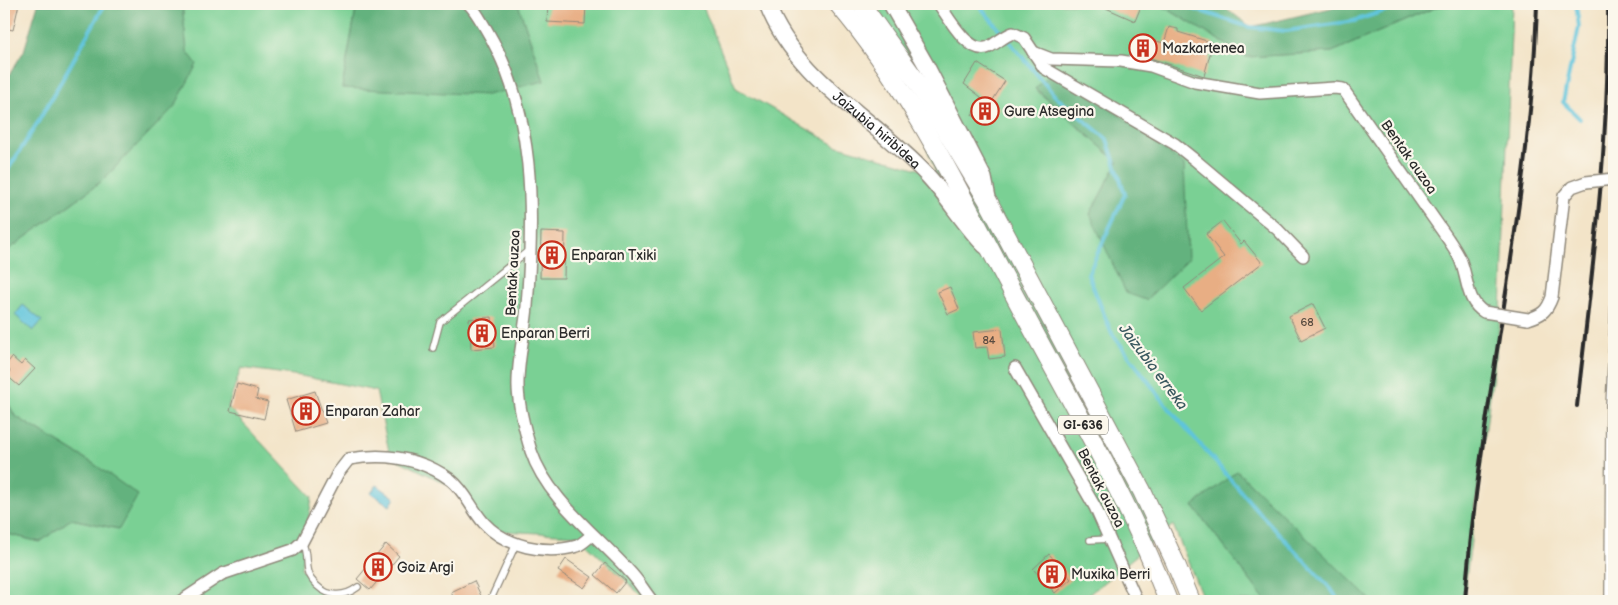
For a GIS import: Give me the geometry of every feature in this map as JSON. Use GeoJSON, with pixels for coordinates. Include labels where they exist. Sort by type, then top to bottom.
{"type":"FeatureCollection","features":[{"type":"Feature","properties":{"kind":"main road","name":"Jaizubia hiribidea"},"geometry":{"type":"LineString","coordinates":[[767,4],[780,31],[796,55],[816,77],[893,142],[926,174],[946,196],[972,233],[991,252]]}},
{"type":"Feature","properties":{"kind":"main road","name":"GI-636"},"geometry":{"type":"LineString","coordinates":[[838,4],[889,71],[952,177],[1124,502],[1168,601]]}},
{"type":"Feature","properties":{"kind":"main road","name":"GI-636"},"geometry":{"type":"LineString","coordinates":[[861,4],[887,37],[920,86],[988,202],[1142,492],[1175,562],[1190,601]]}},
{"type":"Feature","properties":{"kind":"main road"},"geometry":{"type":"LineString","coordinates":[[891,4],[926,65],[984,178],[988,202]]}},
{"type":"Feature","properties":{"kind":"street","name":"Bentak auzoa"},"geometry":{"type":"LineString","coordinates":[[470,4],[499,52],[516,95],[526,150],[531,195],[530,248],[527,308],[518,388],[523,422],[532,454],[547,480],[571,512],[630,571],[652,601]]}},
{"type":"Feature","properties":{"kind":"street","name":"Bentak auzoa"},"geometry":{"type":"LineString","coordinates":[[939,4],[964,40],[975,47],[987,48],[1008,34],[1013,33],[1024,38],[1044,68],[1182,149],[1277,229],[1303,256]]}},
{"type":"Feature","properties":{"kind":"street","name":"Bentak auzoa"},"geometry":{"type":"LineString","coordinates":[[1033,52],[1051,59],[1121,61],[1143,65],[1195,82],[1260,93],[1343,89],[1448,239],[1460,258],[1471,299],[1477,308],[1484,312],[1528,319],[1540,315],[1548,308],[1552,297],[1564,196],[1572,188],[1586,182],[1614,179]]}},
{"type":"Feature","properties":{"kind":"street","name":"Bentak auzoa"},"geometry":{"type":"LineString","coordinates":[[1015,368],[1064,449],[1111,539],[1137,601]]}},
{"type":"Feature","properties":{"kind":"street"},"geometry":{"type":"LineString","coordinates":[[181,601],[222,574],[293,550],[302,542],[338,472],[349,459],[390,456],[424,465],[452,481],[464,493],[483,522],[497,535],[516,544],[536,548],[578,546],[592,535]]}},
{"type":"Feature","properties":{"kind":"lane"},"geometry":{"type":"LineString","coordinates":[[433,348],[440,322],[530,248]]}},
{"type":"Feature","properties":{"kind":"lane"},"geometry":{"type":"LineString","coordinates":[[1608,601],[1609,406],[1614,302]]}},
{"type":"Feature","properties":{"kind":"lane"},"geometry":{"type":"LineString","coordinates":[[1090,540],[1111,539]]}},
{"type":"Feature","properties":{"kind":"lane"},"geometry":{"type":"LineString","coordinates":[[302,542],[306,550],[306,565],[310,579],[323,590],[336,596],[348,595],[358,587]]}},
{"type":"Feature","properties":{"kind":"lane"},"geometry":{"type":"LineString","coordinates":[[490,601],[516,544]]}},
{"type":"Feature","properties":{"kind":"green space"},"geometry":{"type":"Polygon","coordinates":[[[38,4],[182,4],[187,51],[197,64],[175,106],[102,181],[4,253],[4,83],[24,51],[38,4]]]}},
{"type":"Feature","properties":{"kind":"green space"},"geometry":{"type":"Polygon","coordinates":[[[182,4],[357,4],[342,88],[544,81],[518,4],[702,4],[736,88],[835,145],[936,174],[878,4],[1159,4],[1247,57],[1332,52],[1439,6],[1512,4],[1501,313],[1463,601],[1371,601],[1237,471],[1193,506],[1266,601],[1204,601],[1173,525],[1081,601],[647,601],[577,535],[482,530],[455,488],[390,456],[376,391],[301,376],[241,368],[228,407],[312,497],[301,568],[329,601],[4,601],[4,533],[40,542],[71,519],[119,529],[94,464],[15,416],[4,395],[4,253],[102,181],[187,52],[182,4]],[[1057,68],[1035,89],[1118,162],[1090,214],[1188,259],[1057,68]]]}},
{"type":"Feature","properties":{"kind":"green space"},"geometry":{"type":"Polygon","coordinates":[[[357,4],[518,4],[544,81],[487,95],[342,88],[357,4]]]}},
{"type":"Feature","properties":{"kind":"green space"},"geometry":{"type":"Polygon","coordinates":[[[1159,4],[1220,4],[1251,27],[1348,4],[1470,4],[1439,6],[1332,52],[1247,57],[1159,4]]]}},
{"type":"Feature","properties":{"kind":"green space"},"geometry":{"type":"Polygon","coordinates":[[[1057,68],[1184,165],[1188,259],[1146,300],[1126,293],[1090,214],[1118,162],[1035,88],[1057,68]]]}},
{"type":"Feature","properties":{"kind":"green space"},"geometry":{"type":"Polygon","coordinates":[[[4,395],[15,416],[94,464],[138,495],[119,529],[71,519],[40,542],[4,533],[4,395]]]}},
{"type":"Feature","properties":{"kind":"green space"},"geometry":{"type":"Polygon","coordinates":[[[1237,471],[1371,601],[1266,601],[1193,506],[1237,471]]]}},
{"type":"Feature","properties":{"kind":"water"},"geometry":{"type":"Polygon","coordinates":[[[23,305],[42,321],[33,331],[15,315],[23,305]]]}},
{"type":"Feature","properties":{"kind":"water"},"geometry":{"type":"Polygon","coordinates":[[[377,485],[395,498],[390,506],[371,493],[377,485]]]}},
{"type":"Feature","properties":{"kind":"building"},"geometry":{"type":"Polygon","coordinates":[[[4,4],[19,4],[13,30],[4,28],[4,4]]]}},
{"type":"Feature","properties":{"kind":"building"},"geometry":{"type":"Polygon","coordinates":[[[548,4],[586,4],[585,24],[547,22],[548,4]]]}},
{"type":"Feature","properties":{"kind":"building"},"geometry":{"type":"Polygon","coordinates":[[[1097,4],[1142,4],[1135,21],[1097,4]]]}},
{"type":"Feature","properties":{"kind":"building"},"geometry":{"type":"Polygon","coordinates":[[[1169,27],[1178,29],[1178,32],[1213,43],[1204,76],[1153,59],[1132,55],[1137,36],[1164,43],[1169,27]]]}},
{"type":"Feature","properties":{"kind":"building"},"geometry":{"type":"Polygon","coordinates":[[[977,63],[1005,81],[991,103],[999,107],[990,124],[972,115],[981,97],[964,84],[977,63]]]}},
{"type":"Feature","properties":{"kind":"building"},"geometry":{"type":"Polygon","coordinates":[[[1223,221],[1241,244],[1244,241],[1262,263],[1201,310],[1184,288],[1224,257],[1206,234],[1223,221]]]}},
{"type":"Feature","properties":{"kind":"building","name":"Enparan Txiki"},"geometry":{"type":"Polygon","coordinates":[[[541,232],[565,233],[564,278],[540,278],[541,232]]]}},
{"type":"Feature","properties":{"kind":"building"},"geometry":{"type":"Polygon","coordinates":[[[950,287],[959,309],[948,314],[938,292],[950,287]]]}},
{"type":"Feature","properties":{"kind":"building"},"geometry":{"type":"Polygon","coordinates":[[[1313,304],[1325,328],[1301,340],[1289,316],[1313,304]]]}},
{"type":"Feature","properties":{"kind":"building","name":"Enparan Berri"},"geometry":{"type":"Polygon","coordinates":[[[492,317],[495,347],[471,349],[469,319],[492,317]]]}},
{"type":"Feature","properties":{"kind":"building"},"geometry":{"type":"Polygon","coordinates":[[[1002,329],[1005,357],[989,359],[987,347],[975,348],[973,332],[1002,329]]]}},
{"type":"Feature","properties":{"kind":"building"},"geometry":{"type":"Polygon","coordinates":[[[12,357],[21,365],[25,360],[35,369],[19,386],[6,375],[10,371],[5,366],[12,357]]]}},
{"type":"Feature","properties":{"kind":"building"},"geometry":{"type":"Polygon","coordinates":[[[237,384],[258,390],[256,399],[268,402],[264,419],[230,411],[237,384]]]}},
{"type":"Feature","properties":{"kind":"building","name":"Enparan Zahar"},"geometry":{"type":"Polygon","coordinates":[[[315,391],[326,423],[296,432],[286,400],[315,391]]]}},
{"type":"Feature","properties":{"kind":"building","name":"Goiz Argi"},"geometry":{"type":"Polygon","coordinates":[[[386,544],[399,556],[370,590],[357,579],[386,544]]]}},
{"type":"Feature","properties":{"kind":"building","name":"Muxika Berri"},"geometry":{"type":"Polygon","coordinates":[[[1049,554],[1071,579],[1055,593],[1033,569],[1049,554]]]}},
{"type":"Feature","properties":{"kind":"building"},"geometry":{"type":"Polygon","coordinates":[[[566,559],[592,577],[584,588],[558,571],[566,559]]]}},
{"type":"Feature","properties":{"kind":"building"},"geometry":{"type":"Polygon","coordinates":[[[605,563],[626,581],[616,593],[595,575],[605,563]]]}},
{"type":"Feature","properties":{"kind":"building"},"geometry":{"type":"Polygon","coordinates":[[[474,581],[482,598],[475,601],[455,601],[451,592],[474,581]]]}},
{"type":"Feature","properties":{"kind":"waterway"},"geometry":{"type":"LineString","coordinates":[[4,176],[38,122],[105,4]]}},
{"type":"Feature","properties":{"kind":"waterway","name":"Jaizubia erreka"},"geometry":{"type":"LineString","coordinates":[[978,4],[1055,96],[1107,139],[1125,194],[1088,274],[1111,332],[1166,405],[1256,509],[1331,589],[1339,601]]}},
{"type":"Feature","properties":{"kind":"waterway"},"geometry":{"type":"LineString","coordinates":[[1179,4],[1249,27],[1286,31],[1354,21],[1405,4]]}},
{"type":"Feature","properties":{"kind":"waterway"},"geometry":{"type":"LineString","coordinates":[[1576,4],[1579,27],[1563,102],[1580,119]]}},
{"type":"Feature","properties":{"kind":"railway"},"geometry":{"type":"LineString","coordinates":[[1465,601],[1472,526],[1516,228],[1525,154],[1533,79],[1537,4]]}},
{"type":"Feature","properties":{"kind":"railway"},"geometry":{"type":"LineString","coordinates":[[1577,406],[1603,155],[1608,54],[1608,4]]}},
{"type":"Feature","properties":{"kind":"place","name":"Mazkartenea"},"geometry":{"type":"Point","coordinates":[1143,48]}},
{"type":"Feature","properties":{"kind":"place","name":"Gure Atsegina"},"geometry":{"type":"Point","coordinates":[985,111]}},
{"type":"Feature","properties":{"kind":"place","name":"Enparan Txiki"},"geometry":{"type":"Point","coordinates":[552,255]}},
{"type":"Feature","properties":{"kind":"place","name":"Enparan Berri"},"geometry":{"type":"Point","coordinates":[482,333]}},
{"type":"Feature","properties":{"kind":"place","name":"Enparan Zahar"},"geometry":{"type":"Point","coordinates":[306,411]}},
{"type":"Feature","properties":{"kind":"place","name":"Goiz Argi"},"geometry":{"type":"Point","coordinates":[378,567]}},
{"type":"Feature","properties":{"kind":"place","name":"Muxika Berri"},"geometry":{"type":"Point","coordinates":[1052,574]}}]}
